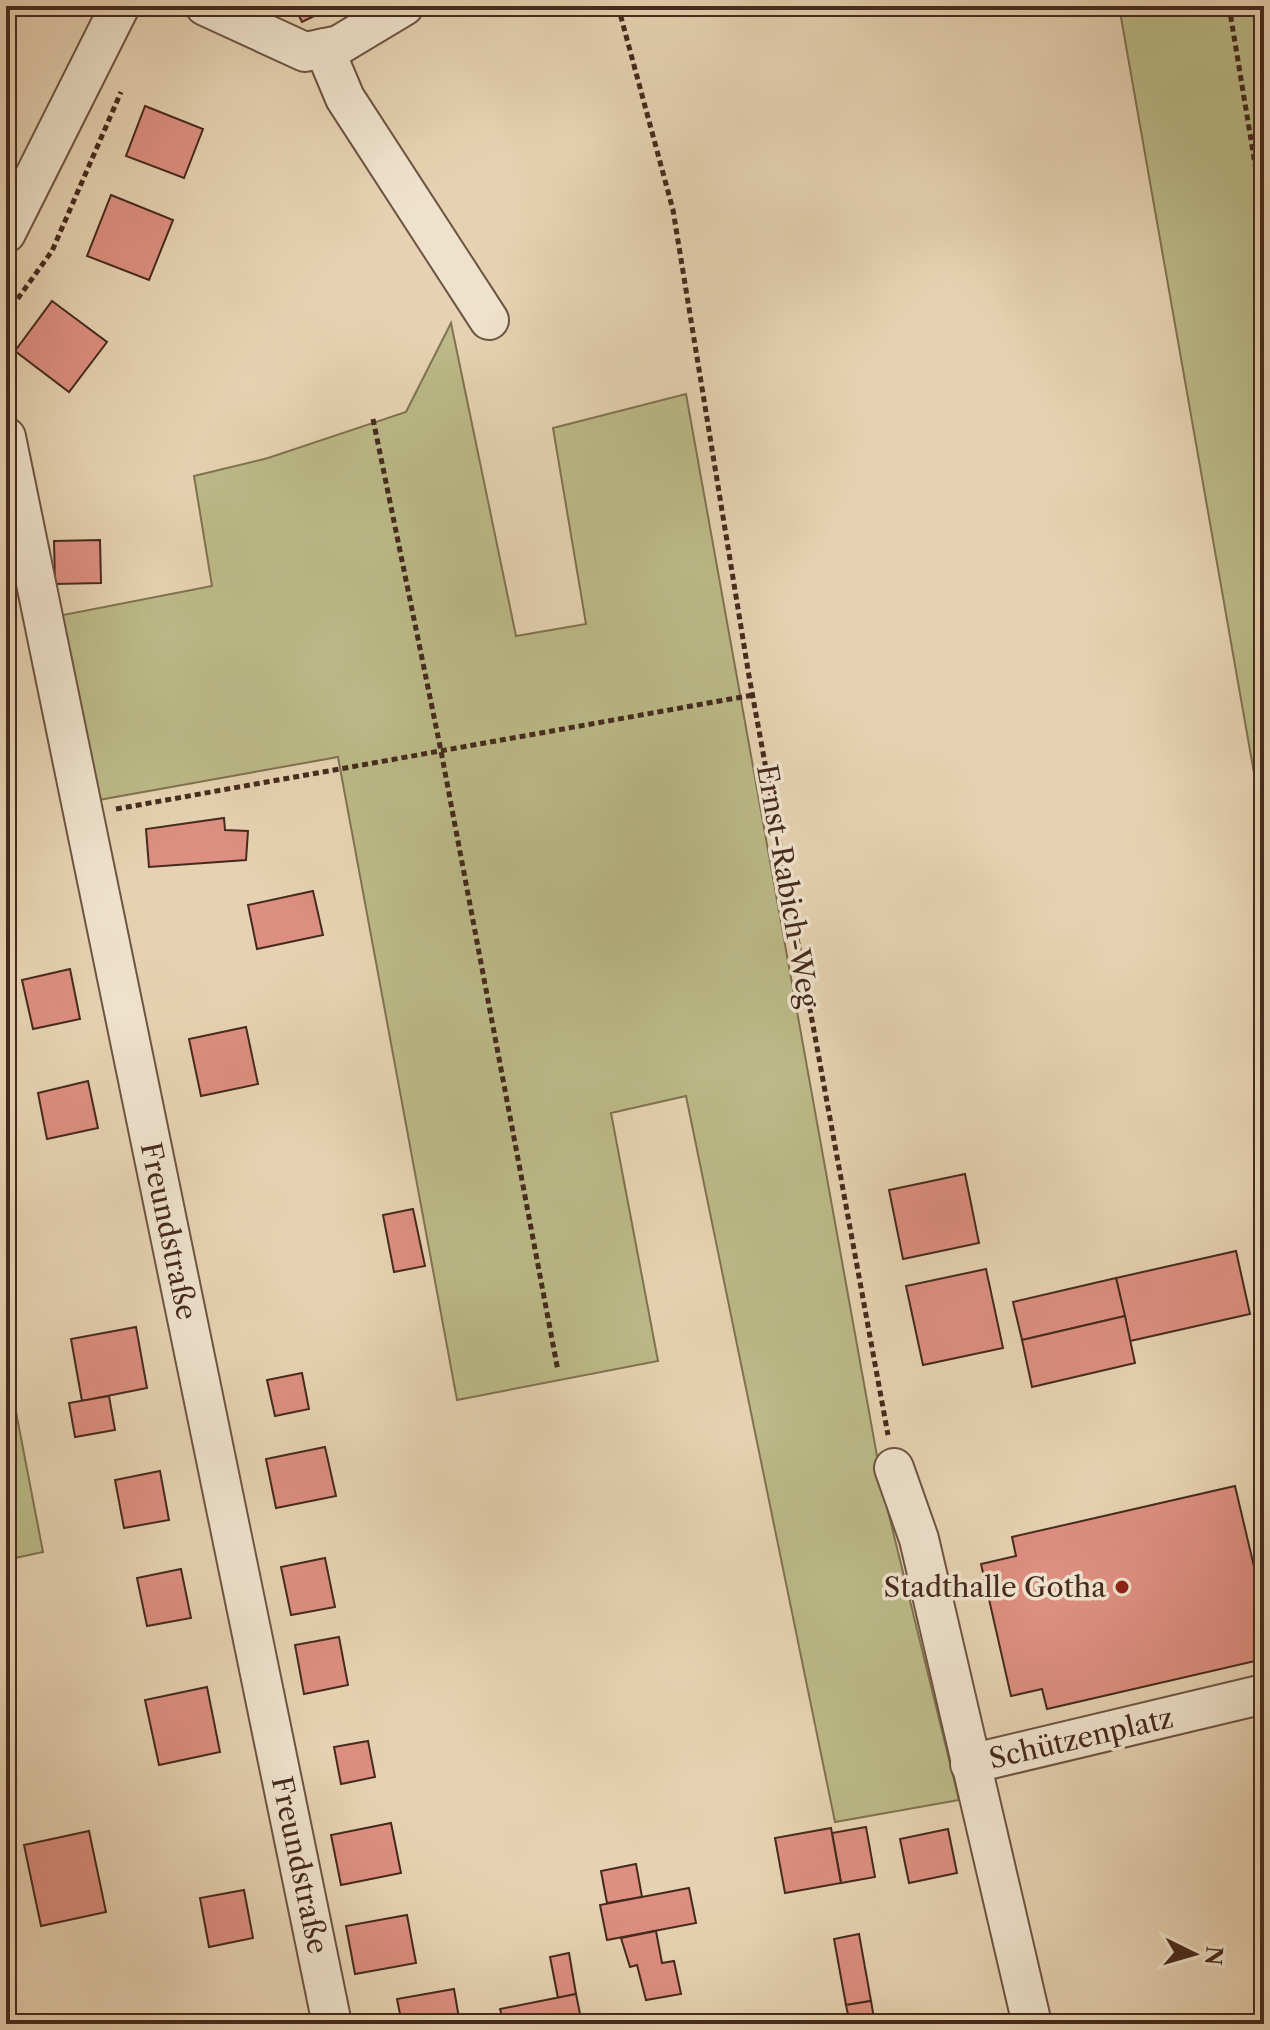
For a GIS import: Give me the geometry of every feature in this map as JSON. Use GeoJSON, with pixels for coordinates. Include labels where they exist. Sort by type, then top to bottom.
{"type":"FeatureCollection","features":[{"type":"Feature","properties":{"kind":"street"},"geometry":{"type":"LineString","coordinates":[[6,233],[120,6]]}},
{"type":"Feature","properties":{"kind":"street"},"geometry":{"type":"LineString","coordinates":[[205,6],[305,52],[339,45],[404,6]]}},
{"type":"Feature","properties":{"kind":"street"},"geometry":{"type":"LineString","coordinates":[[324,48],[345,98],[489,320]]}},
{"type":"Feature","properties":{"kind":"street","name":"Freundstraße"},"geometry":{"type":"LineString","coordinates":[[6,437],[332,2024]]}},
{"type":"Feature","properties":{"kind":"street"},"geometry":{"type":"LineString","coordinates":[[894,1468],[919,1539],[970,1764]]}},
{"type":"Feature","properties":{"kind":"street","name":"Schützenplatz"},"geometry":{"type":"LineString","coordinates":[[1032,2024],[970,1764],[1264,1694]]}},
{"type":"Feature","properties":{"kind":"path","name":"Ernst-Rabich-Weg"},"geometry":{"type":"LineString","coordinates":[[618,6],[673,210],[753,695],[894,1468]]}},
{"type":"Feature","properties":{"kind":"path"},"geometry":{"type":"LineString","coordinates":[[1229,6],[1264,219]]}},
{"type":"Feature","properties":{"kind":"path"},"geometry":{"type":"LineString","coordinates":[[6,315],[52,251],[126,78]]}},
{"type":"Feature","properties":{"kind":"path"},"geometry":{"type":"LineString","coordinates":[[373,419],[441,751],[558,1371]]}},
{"type":"Feature","properties":{"kind":"path"},"geometry":{"type":"LineString","coordinates":[[84,815],[753,695]]}},
{"type":"Feature","properties":{"kind":"shaded area"},"geometry":{"type":"Polygon","coordinates":[[[1119,6],[1264,6],[1264,830],[1119,6]]]}},
{"type":"Feature","properties":{"kind":"shaded area"},"geometry":{"type":"Polygon","coordinates":[[[451,323],[516,636],[586,624],[553,428],[686,394],[884,1495],[959,1800],[835,1822],[686,1096],[611,1113],[658,1361],[457,1400],[338,757],[93,801],[58,616],[212,586],[194,476],[268,458],[406,412],[451,323]]]}},
{"type":"Feature","properties":{"kind":"shaded area"},"geometry":{"type":"Polygon","coordinates":[[[6,1360],[43,1552],[6,1560],[6,1360]]]}},
{"type":"Feature","properties":{"kind":"building"},"geometry":{"type":"Polygon","coordinates":[[[294,6],[335,6],[302,22],[294,6]]]}},
{"type":"Feature","properties":{"kind":"building"},"geometry":{"type":"Polygon","coordinates":[[[145,106],[203,129],[184,178],[126,156],[145,106]]]}},
{"type":"Feature","properties":{"kind":"building"},"geometry":{"type":"Polygon","coordinates":[[[111,195],[173,220],[149,280],[87,256],[111,195]]]}},
{"type":"Feature","properties":{"kind":"building"},"geometry":{"type":"Polygon","coordinates":[[[52,301],[107,342],[69,392],[15,351],[52,301]]]}},
{"type":"Feature","properties":{"kind":"building"},"geometry":{"type":"Polygon","coordinates":[[[100,540],[101,583],[55,584],[54,541],[100,540]]]}},
{"type":"Feature","properties":{"kind":"building"},"geometry":{"type":"Polygon","coordinates":[[[224,818],[225,830],[248,831],[246,860],[149,867],[146,829],[224,818]]]}},
{"type":"Feature","properties":{"kind":"building"},"geometry":{"type":"Polygon","coordinates":[[[313,891],[323,935],[257,949],[248,905],[313,891]]]}},
{"type":"Feature","properties":{"kind":"building"},"geometry":{"type":"Polygon","coordinates":[[[70,969],[80,1019],[33,1029],[22,980],[70,969]]]}},
{"type":"Feature","properties":{"kind":"building"},"geometry":{"type":"Polygon","coordinates":[[[246,1027],[258,1084],[201,1096],[189,1039],[246,1027]]]}},
{"type":"Feature","properties":{"kind":"building"},"geometry":{"type":"Polygon","coordinates":[[[88,1081],[98,1128],[47,1139],[38,1093],[88,1081]]]}},
{"type":"Feature","properties":{"kind":"building"},"geometry":{"type":"Polygon","coordinates":[[[965,1174],[979,1243],[903,1259],[889,1190],[965,1174]]]}},
{"type":"Feature","properties":{"kind":"building"},"geometry":{"type":"Polygon","coordinates":[[[413,1209],[425,1266],[394,1272],[383,1215],[413,1209]]]}},
{"type":"Feature","properties":{"kind":"building"},"geometry":{"type":"Polygon","coordinates":[[[1236,1251],[1250,1314],[1130,1341],[1116,1278],[1236,1251]]]}},
{"type":"Feature","properties":{"kind":"building"},"geometry":{"type":"Polygon","coordinates":[[[986,1269],[1003,1348],[923,1365],[906,1286],[986,1269]]]}},
{"type":"Feature","properties":{"kind":"building"},"geometry":{"type":"Polygon","coordinates":[[[1116,1278],[1125,1316],[1022,1340],[1013,1302],[1116,1278]]]}},
{"type":"Feature","properties":{"kind":"building"},"geometry":{"type":"Polygon","coordinates":[[[1125,1316],[1135,1363],[1032,1387],[1022,1340],[1125,1316]]]}},
{"type":"Feature","properties":{"kind":"building"},"geometry":{"type":"Polygon","coordinates":[[[136,1327],[147,1388],[82,1401],[71,1339],[136,1327]]]}},
{"type":"Feature","properties":{"kind":"building"},"geometry":{"type":"Polygon","coordinates":[[[302,1373],[309,1409],[275,1416],[267,1380],[302,1373]]]}},
{"type":"Feature","properties":{"kind":"building"},"geometry":{"type":"Polygon","coordinates":[[[109,1396],[115,1430],[75,1437],[69,1403],[109,1396]]]}},
{"type":"Feature","properties":{"kind":"building"},"geometry":{"type":"Polygon","coordinates":[[[325,1447],[336,1496],[276,1508],[266,1459],[325,1447]]]}},
{"type":"Feature","properties":{"kind":"building"},"geometry":{"type":"Polygon","coordinates":[[[160,1471],[169,1520],[124,1528],[115,1480],[160,1471]]]}},
{"type":"Feature","properties":{"kind":"building","name":"Stadthalle Gotha"},"geometry":{"type":"Polygon","coordinates":[[[1235,1486],[1264,1609],[1264,1659],[1047,1709],[1042,1689],[1011,1696],[981,1564],[1016,1556],[1012,1537],[1235,1486]]]}},
{"type":"Feature","properties":{"kind":"building"},"geometry":{"type":"Polygon","coordinates":[[[325,1558],[335,1607],[291,1615],[281,1567],[325,1558]]]}},
{"type":"Feature","properties":{"kind":"building"},"geometry":{"type":"Polygon","coordinates":[[[181,1569],[191,1618],[147,1626],[137,1578],[181,1569]]]}},
{"type":"Feature","properties":{"kind":"building"},"geometry":{"type":"Polygon","coordinates":[[[339,1637],[348,1685],[304,1694],[295,1645],[339,1637]]]}},
{"type":"Feature","properties":{"kind":"building"},"geometry":{"type":"Polygon","coordinates":[[[207,1687],[220,1752],[159,1765],[145,1700],[207,1687]]]}},
{"type":"Feature","properties":{"kind":"building"},"geometry":{"type":"Polygon","coordinates":[[[368,1741],[375,1777],[341,1784],[334,1747],[368,1741]]]}},
{"type":"Feature","properties":{"kind":"building"},"geometry":{"type":"Polygon","coordinates":[[[391,1823],[401,1873],[341,1885],[331,1835],[391,1823]]]}},
{"type":"Feature","properties":{"kind":"building"},"geometry":{"type":"Polygon","coordinates":[[[866,1827],[875,1877],[841,1883],[832,1833],[866,1827]]]}},
{"type":"Feature","properties":{"kind":"building"},"geometry":{"type":"Polygon","coordinates":[[[831,1828],[841,1883],[785,1893],[775,1838],[831,1828]]]}},
{"type":"Feature","properties":{"kind":"building"},"geometry":{"type":"Polygon","coordinates":[[[948,1829],[957,1873],[909,1883],[900,1839],[948,1829]]]}},
{"type":"Feature","properties":{"kind":"building"},"geometry":{"type":"Polygon","coordinates":[[[89,1831],[106,1912],[41,1926],[24,1845],[89,1831]]]}},
{"type":"Feature","properties":{"kind":"building"},"geometry":{"type":"Polygon","coordinates":[[[636,1864],[642,1897],[607,1903],[601,1871],[636,1864]]]}},
{"type":"Feature","properties":{"kind":"building"},"geometry":{"type":"Polygon","coordinates":[[[689,1888],[696,1923],[607,1940],[600,1905],[689,1888]]]}},
{"type":"Feature","properties":{"kind":"building"},"geometry":{"type":"Polygon","coordinates":[[[244,1890],[253,1938],[209,1947],[200,1898],[244,1890]]]}},
{"type":"Feature","properties":{"kind":"building"},"geometry":{"type":"Polygon","coordinates":[[[407,1915],[416,1963],[355,1974],[346,1926],[407,1915]]]}},
{"type":"Feature","properties":{"kind":"building"},"geometry":{"type":"Polygon","coordinates":[[[656,1931],[662,1963],[674,1961],[681,1994],[646,2000],[637,1965],[630,1967],[621,1938],[656,1931]]]}},
{"type":"Feature","properties":{"kind":"building"},"geometry":{"type":"Polygon","coordinates":[[[859,1934],[871,2001],[846,2005],[834,1939],[859,1934]]]}},
{"type":"Feature","properties":{"kind":"building"},"geometry":{"type":"Polygon","coordinates":[[[569,1953],[576,1994],[558,1998],[550,1957],[569,1953]]]}},
{"type":"Feature","properties":{"kind":"building"},"geometry":{"type":"Polygon","coordinates":[[[454,1989],[460,2024],[402,2024],[397,1999],[454,1989]]]}},
{"type":"Feature","properties":{"kind":"building"},"geometry":{"type":"Polygon","coordinates":[[[576,1994],[582,2024],[504,2024],[500,2009],[576,1994]]]}},
{"type":"Feature","properties":{"kind":"building"},"geometry":{"type":"Polygon","coordinates":[[[871,2001],[875,2024],[850,2024],[846,2005],[871,2001]]]}},
{"type":"Feature","properties":{"kind":"place","name":"Stadthalle Gotha"},"geometry":{"type":"Point","coordinates":[1122,1587]}}]}
